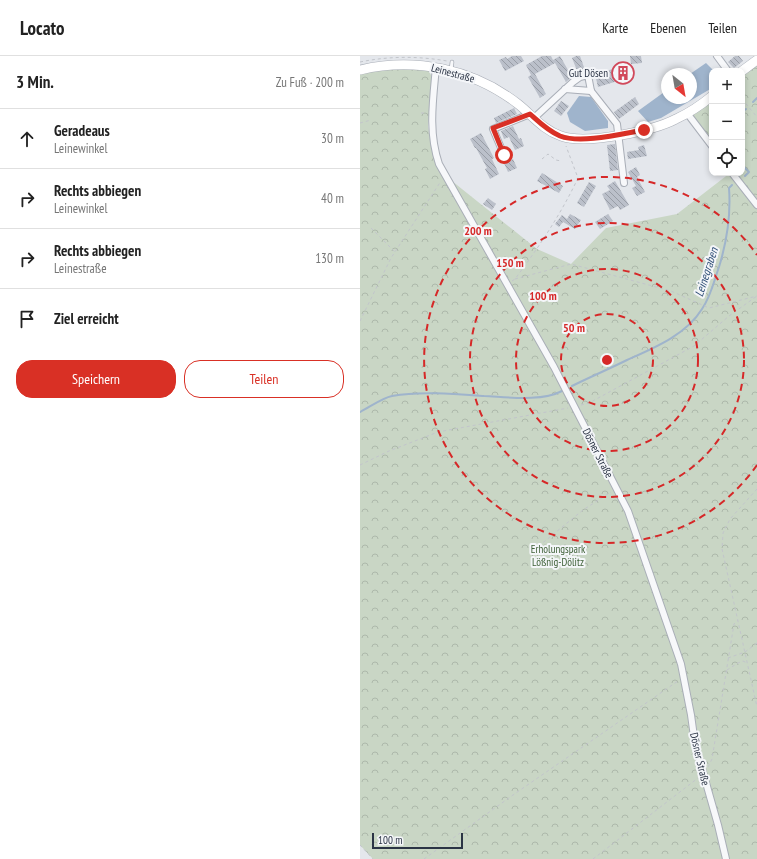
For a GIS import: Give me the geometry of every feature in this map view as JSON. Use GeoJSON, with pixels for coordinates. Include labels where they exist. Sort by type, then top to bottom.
{"type":"FeatureCollection","features":[{"type":"Feature","properties":{"kind":"main road"},"geometry":{"type":"LineString","coordinates":[[745,69],[757,60]]}},
{"type":"Feature","properties":{"kind":"main road","name":"Leinestraße"},"geometry":{"type":"LineString","coordinates":[[360,70],[389,65],[436,63],[452,66],[494,88],[518,104],[553,132],[565,138],[589,139],[619,135],[657,127],[677,119],[709,98]]}},
{"type":"Feature","properties":{"kind":"street"},"geometry":{"type":"LineString","coordinates":[[717,56],[726,68]]}},
{"type":"Feature","properties":{"kind":"street","name":"Dösner Straße"},"geometry":{"type":"LineString","coordinates":[[436,63],[431,127],[434,150],[439,164],[554,367],[628,511],[680,664],[691,714],[695,744],[726,859]]}},
{"type":"Feature","properties":{"kind":"street"},"geometry":{"type":"LineString","coordinates":[[504,155],[493,128],[532,116],[580,77],[588,75],[591,91],[617,124],[624,183]]}},
{"type":"Feature","properties":{"kind":"street"},"geometry":{"type":"LineString","coordinates":[[565,89],[591,91]]}},
{"type":"Feature","properties":{"kind":"street"},"geometry":{"type":"LineString","coordinates":[[687,113],[709,142]]}},
{"type":"Feature","properties":{"kind":"street"},"geometry":{"type":"LineString","coordinates":[[734,176],[757,205]]}},
{"type":"Feature","properties":{"kind":"path"},"geometry":{"type":"LineString","coordinates":[[436,63],[438,56]]}},
{"type":"Feature","properties":{"kind":"path"},"geometry":{"type":"LineString","coordinates":[[745,103],[757,117]]}},
{"type":"Feature","properties":{"kind":"path"},"geometry":{"type":"LineString","coordinates":[[360,124],[371,120]]}},
{"type":"Feature","properties":{"kind":"path"},"geometry":{"type":"LineString","coordinates":[[515,279],[538,248],[565,204],[578,178],[566,146],[565,138]]}},
{"type":"Feature","properties":{"kind":"path"},"geometry":{"type":"LineString","coordinates":[[542,158],[548,154],[556,160],[561,161]]}},
{"type":"Feature","properties":{"kind":"path"},"geometry":{"type":"LineString","coordinates":[[360,321],[395,252],[441,181],[446,177]]}},
{"type":"Feature","properties":{"kind":"path"},"geometry":{"type":"LineString","coordinates":[[371,228],[395,252]]}},
{"type":"Feature","properties":{"kind":"path"},"geometry":{"type":"LineString","coordinates":[[507,284],[515,279],[571,264],[671,291],[710,308],[757,296]]}},
{"type":"Feature","properties":{"kind":"path"},"geometry":{"type":"LineString","coordinates":[[534,550],[583,510],[616,488]]}},
{"type":"Feature","properties":{"kind":"path"},"geometry":{"type":"LineString","coordinates":[[757,489],[730,519],[723,533],[722,549],[757,707]]}},
{"type":"Feature","properties":{"kind":"path"},"geometry":{"type":"LineString","coordinates":[[593,859],[703,774],[708,768],[712,759],[734,624],[738,620]]}},
{"type":"Feature","properties":{"kind":"path"},"geometry":{"type":"LineString","coordinates":[[728,658],[745,652],[757,643]]}},
{"type":"Feature","properties":{"kind":"path"},"geometry":{"type":"LineString","coordinates":[[726,671],[738,662],[743,661],[747,664]]}},
{"type":"Feature","properties":{"kind":"path"},"geometry":{"type":"LineString","coordinates":[[424,859],[683,677]]}},
{"type":"Feature","properties":{"kind":"path"},"geometry":{"type":"LineString","coordinates":[[360,845],[373,859]]}},
{"type":"Feature","properties":{"kind":"green space","name":"Erholungspark Lößnig-Dölitz"},"geometry":{"type":"Polygon","coordinates":[[[757,60],[757,859],[373,859],[360,845],[360,73],[394,68],[428,70],[432,81],[428,126],[432,152],[442,173],[537,249],[571,264],[606,228],[677,214],[726,176],[745,176],[745,69],[757,60]]]}},
{"type":"Feature","properties":{"kind":"green space"},"geometry":{"type":"Polygon","coordinates":[[[709,98],[709,142],[687,113],[709,98]]]}},
{"type":"Feature","properties":{"kind":"water"},"geometry":{"type":"Polygon","coordinates":[[[706,63],[711,68],[709,68],[709,90],[697,97],[697,69],[706,63]]]}},
{"type":"Feature","properties":{"kind":"water"},"geometry":{"type":"Polygon","coordinates":[[[661,94],[661,104],[685,104],[661,118],[648,122],[638,111],[661,94]]]}},
{"type":"Feature","properties":{"kind":"water"},"geometry":{"type":"Polygon","coordinates":[[[579,96],[591,97],[608,121],[608,128],[585,131],[570,122],[567,113],[579,96]]]}},
{"type":"Feature","properties":{"kind":"building"},"geometry":{"type":"Polygon","coordinates":[[[512,56],[521,56],[524,61],[505,71],[499,60],[506,57],[507,59],[512,56]]]}},
{"type":"Feature","properties":{"kind":"building"},"geometry":{"type":"Polygon","coordinates":[[[542,56],[551,56],[553,60],[560,56],[572,77],[566,82],[555,63],[535,74],[546,94],[540,98],[528,77],[531,75],[526,65],[542,56]]]}},
{"type":"Feature","properties":{"kind":"building","name":"Gut Dösen"},"geometry":{"type":"Polygon","coordinates":[[[580,56],[585,70],[578,73],[572,58],[580,56]]]}},
{"type":"Feature","properties":{"kind":"building","name":"Gut Dösen"},"geometry":{"type":"Polygon","coordinates":[[[630,56],[641,56],[642,63],[631,64],[630,56]]]}},
{"type":"Feature","properties":{"kind":"building"},"geometry":{"type":"Polygon","coordinates":[[[735,56],[739,56],[743,61],[734,68],[728,62],[735,56]]]}},
{"type":"Feature","properties":{"kind":"building"},"geometry":{"type":"Polygon","coordinates":[[[631,64],[634,76],[598,87],[595,74],[631,64]]]}},
{"type":"Feature","properties":{"kind":"building"},"geometry":{"type":"Polygon","coordinates":[[[635,97],[639,104],[619,119],[614,112],[635,97]]]}},
{"type":"Feature","properties":{"kind":"building"},"geometry":{"type":"Polygon","coordinates":[[[561,101],[569,106],[561,116],[554,111],[561,101]]]}},
{"type":"Feature","properties":{"kind":"building"},"geometry":{"type":"Polygon","coordinates":[[[514,108],[517,114],[496,123],[494,118],[514,108]]]}},
{"type":"Feature","properties":{"kind":"building"},"geometry":{"type":"Polygon","coordinates":[[[513,126],[519,139],[521,138],[524,146],[515,150],[509,137],[504,139],[501,131],[513,126]]]}},
{"type":"Feature","properties":{"kind":"building"},"geometry":{"type":"Polygon","coordinates":[[[481,133],[494,158],[492,159],[499,174],[490,179],[485,169],[487,168],[470,139],[481,133]]]}},
{"type":"Feature","properties":{"kind":"building"},"geometry":{"type":"Polygon","coordinates":[[[615,144],[618,170],[610,171],[607,145],[615,144]]]}},
{"type":"Feature","properties":{"kind":"building"},"geometry":{"type":"Polygon","coordinates":[[[644,145],[647,156],[628,159],[627,152],[639,150],[638,147],[644,145]]]}},
{"type":"Feature","properties":{"kind":"building"},"geometry":{"type":"Polygon","coordinates":[[[513,159],[517,168],[508,172],[504,163],[513,159]]]}},
{"type":"Feature","properties":{"kind":"building"},"geometry":{"type":"Polygon","coordinates":[[[636,167],[640,175],[637,177],[645,192],[637,196],[632,188],[636,186],[628,172],[636,167]]]}},
{"type":"Feature","properties":{"kind":"building"},"geometry":{"type":"Polygon","coordinates":[[[542,173],[563,186],[559,193],[537,181],[542,173]]]}},
{"type":"Feature","properties":{"kind":"building"},"geometry":{"type":"Polygon","coordinates":[[[615,181],[629,205],[620,210],[618,206],[610,210],[602,194],[610,190],[607,186],[615,181]]]}},
{"type":"Feature","properties":{"kind":"building"},"geometry":{"type":"Polygon","coordinates":[[[589,182],[596,186],[584,207],[577,203],[589,182]]]}},
{"type":"Feature","properties":{"kind":"building"},"geometry":{"type":"Polygon","coordinates":[[[488,198],[496,204],[492,210],[483,204],[488,198]]]}},
{"type":"Feature","properties":{"kind":"building"},"geometry":{"type":"Polygon","coordinates":[[[570,214],[581,220],[575,229],[563,222],[559,227],[555,224],[562,215],[567,219],[570,214]]]}},
{"type":"Feature","properties":{"kind":"building"},"geometry":{"type":"Polygon","coordinates":[[[608,214],[613,221],[600,229],[595,222],[608,214]]]}},
{"type":"Feature","properties":{"kind":"waterway","name":"Leinegraben"},"geometry":{"type":"LineString","coordinates":[[753,102],[757,98]]}},
{"type":"Feature","properties":{"kind":"waterway","name":"Leinegraben"},"geometry":{"type":"LineString","coordinates":[[745,168],[749,172],[745,176]]}},
{"type":"Feature","properties":{"kind":"waterway","name":"Leinegraben"},"geometry":{"type":"LineString","coordinates":[[572,386],[669,340],[695,318],[708,299],[722,257],[729,218],[729,188],[732,185]]}},
{"type":"Feature","properties":{"kind":"waterway","name":"Leinegraben"},"geometry":{"type":"LineString","coordinates":[[360,412],[384,399],[403,394],[438,393],[534,398],[544,397],[562,391]]}},
{"type":"Feature","properties":{"kind":"place","name":"Gut Dösen"},"geometry":{"type":"Point","coordinates":[623,73]}},
{"type":"Feature","properties":{"kind":"route"},"geometry":{"type":"LineString","coordinates":[[504,155],[493,128],[530,114],[546,128],[565,138],[589,139],[644,130]]}}]}
